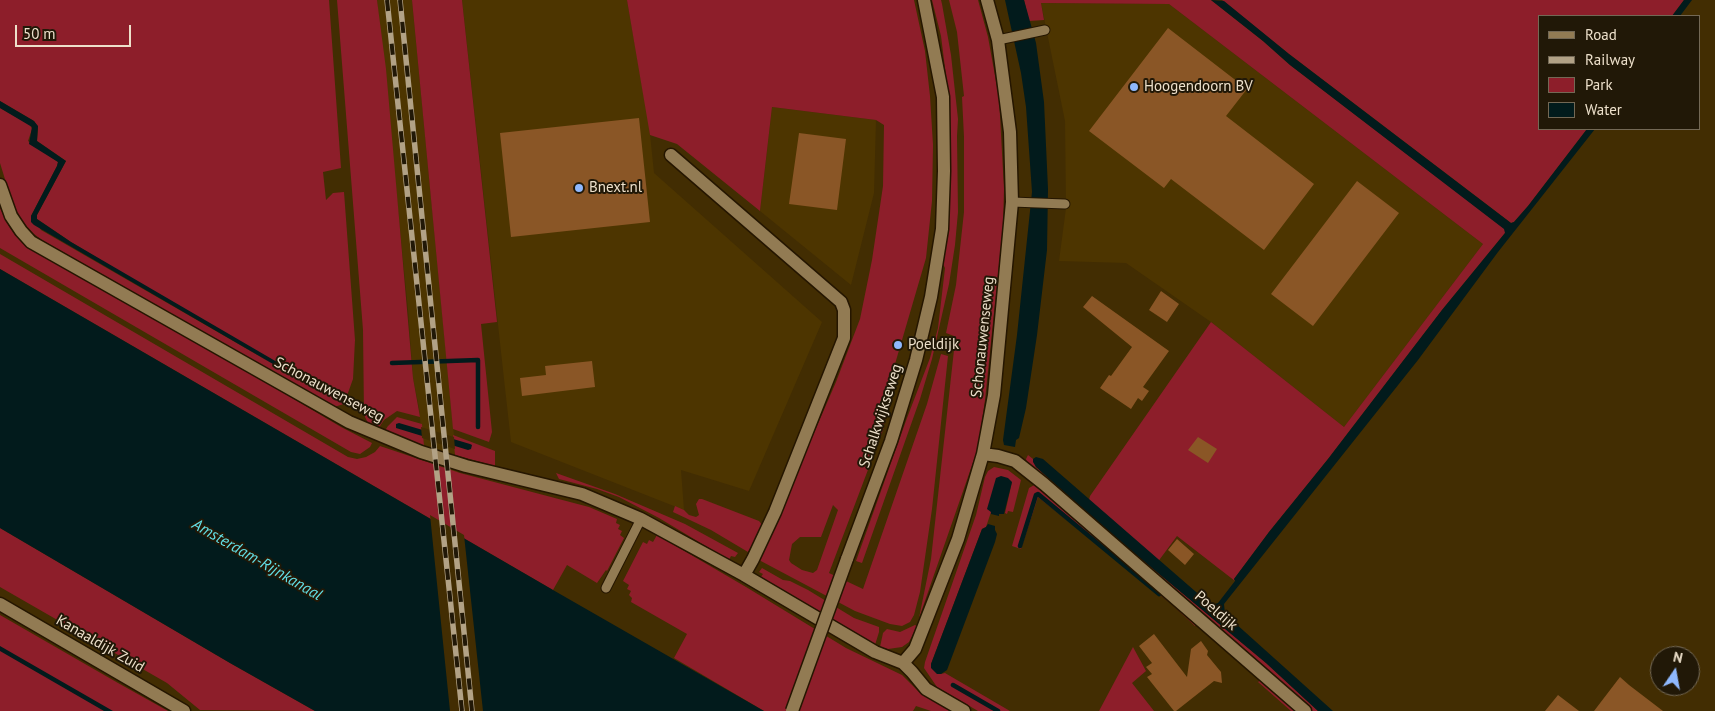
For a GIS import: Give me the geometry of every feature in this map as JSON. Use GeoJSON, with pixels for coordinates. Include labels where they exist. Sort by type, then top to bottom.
{"type":"FeatureCollection","features":[{"type":"Feature","properties":{"kind":"street","name":"Schalkwijkseweg"},"geometry":{"type":"LineString","coordinates":[[792,711],[892,442],[916,360],[931,297],[942,229],[944,171],[943,97],[924,0]]}},
{"type":"Feature","properties":{"kind":"street","name":"Schonauwenseweg"},"geometry":{"type":"LineString","coordinates":[[903,664],[915,649],[958,538],[983,454],[994,395],[1012,202],[1010,132],[998,40],[987,0]]}},
{"type":"Feature","properties":{"kind":"street"},"geometry":{"type":"LineString","coordinates":[[671,155],[841,302],[844,310],[844,338],[779,503],[744,575]]}},
{"type":"Feature","properties":{"kind":"street","name":"Schonauwenseweg"},"geometry":{"type":"LineString","coordinates":[[0,184],[11,216],[21,231],[32,242],[349,422],[421,452],[466,466],[582,494],[641,519],[744,575],[875,652],[903,664],[926,689],[964,711]]}},
{"type":"Feature","properties":{"kind":"street","name":"Poeldijk"},"geometry":{"type":"LineString","coordinates":[[983,454],[1015,461],[1044,484],[1305,711]]}},
{"type":"Feature","properties":{"kind":"street","name":"Kanaaldijk Zuid"},"geometry":{"type":"LineString","coordinates":[[0,604],[184,711]]}},
{"type":"Feature","properties":{"kind":"lane"},"geometry":{"type":"LineString","coordinates":[[998,40],[1045,30]]}},
{"type":"Feature","properties":{"kind":"lane"},"geometry":{"type":"LineString","coordinates":[[1012,202],[1065,204]]}},
{"type":"Feature","properties":{"kind":"lane"},"geometry":{"type":"LineString","coordinates":[[606,588],[641,519]]}},
{"type":"Feature","properties":{"kind":"shaded area"},"geometry":{"type":"Polygon","coordinates":[[[377,0],[412,0],[456,456],[483,711],[450,711],[419,408],[413,378],[377,0]]]}},
{"type":"Feature","properties":{"kind":"shaded area"},"geometry":{"type":"Polygon","coordinates":[[[462,0],[627,0],[649,124],[654,173],[822,322],[749,491],[681,470],[684,510],[511,442],[462,0]]]}},
{"type":"Feature","properties":{"kind":"shaded area"},"geometry":{"type":"Polygon","coordinates":[[[1041,3],[1169,4],[1483,244],[1344,427],[1211,322],[1126,263],[1059,261],[1066,208],[1065,121],[1041,3]]]}},
{"type":"Feature","properties":{"kind":"shaded area"},"geometry":{"type":"Polygon","coordinates":[[[772,107],[876,120],[874,193],[851,285],[760,211],[772,107]]]}},
{"type":"Feature","properties":{"kind":"green space"},"geometry":{"type":"Polygon","coordinates":[[[0,0],[329,0],[341,168],[323,172],[326,200],[333,193],[344,192],[355,340],[353,379],[344,404],[334,407],[42,240],[22,221],[12,202],[0,163],[0,108],[30,125],[32,129],[28,141],[58,162],[31,216],[41,230],[273,364],[71,242],[37,219],[37,215],[66,161],[37,141],[38,128],[34,121],[0,101],[0,0]]]}},
{"type":"Feature","properties":{"kind":"green space"},"geometry":{"type":"Polygon","coordinates":[[[337,0],[377,0],[386,69],[413,378],[420,417],[397,411],[384,420],[378,429],[369,425],[364,415],[363,330],[337,0]]]}},
{"type":"Feature","properties":{"kind":"green space"},"geometry":{"type":"Polygon","coordinates":[[[412,0],[462,0],[497,322],[481,324],[492,432],[489,442],[453,429],[412,0]]]}},
{"type":"Feature","properties":{"kind":"green space"},"geometry":{"type":"Polygon","coordinates":[[[627,0],[914,0],[925,51],[933,145],[932,201],[926,258],[895,364],[883,430],[829,573],[863,589],[927,404],[941,354],[948,356],[932,509],[920,592],[914,615],[910,622],[902,626],[890,624],[855,611],[759,560],[836,382],[860,319],[872,260],[883,186],[884,125],[876,120],[772,107],[760,211],[677,144],[650,135],[627,0]],[[833,505],[821,537],[800,537],[792,544],[789,560],[791,563],[802,570],[813,573],[817,570],[838,510],[833,505]]]}},
{"type":"Feature","properties":{"kind":"green space"},"geometry":{"type":"Polygon","coordinates":[[[932,0],[941,0],[942,4],[951,55],[958,119],[958,212],[955,245],[949,284],[932,359],[920,399],[862,563],[856,561],[930,358],[938,328],[945,268],[943,264],[951,166],[950,112],[946,76],[941,36],[932,0]]]}},
{"type":"Feature","properties":{"kind":"green space"},"geometry":{"type":"Polygon","coordinates":[[[949,0],[978,0],[988,37],[999,98],[1004,189],[1003,226],[985,400],[978,448],[919,618],[931,559],[954,350],[951,350],[954,336],[946,333],[956,285],[964,212],[962,97],[964,96],[957,32],[949,0]]]}},
{"type":"Feature","properties":{"kind":"green space"},"geometry":{"type":"Polygon","coordinates":[[[1024,0],[1211,0],[1290,65],[1505,229],[1505,233],[1442,310],[1328,459],[1269,532],[1234,579],[1235,581],[1177,536],[1157,563],[1089,500],[1211,322],[1344,427],[1483,244],[1169,4],[1041,3],[1044,20],[1029,21],[1024,0]]]}},
{"type":"Feature","properties":{"kind":"green space"},"geometry":{"type":"Polygon","coordinates":[[[1222,0],[1684,0],[1673,15],[1538,15],[1538,130],[1586,130],[1528,206],[1511,223],[1289,54],[1222,0]]]}},
{"type":"Feature","properties":{"kind":"green space"},"geometry":{"type":"Polygon","coordinates":[[[0,208],[10,228],[29,248],[372,443],[370,447],[360,454],[351,452],[0,248],[0,208]]]}},
{"type":"Feature","properties":{"kind":"green space"},"geometry":{"type":"Polygon","coordinates":[[[0,254],[348,457],[357,459],[366,457],[375,452],[380,446],[460,473],[589,507],[617,519],[616,523],[620,525],[618,529],[622,531],[620,535],[624,538],[607,571],[597,583],[567,565],[553,590],[0,269],[0,254]]]}},
{"type":"Feature","properties":{"kind":"green space"},"geometry":{"type":"Polygon","coordinates":[[[397,417],[422,424],[424,446],[384,432],[397,417]]]}},
{"type":"Feature","properties":{"kind":"green space"},"geometry":{"type":"Polygon","coordinates":[[[453,435],[495,451],[495,466],[455,455],[453,435]]]}},
{"type":"Feature","properties":{"kind":"green space"},"geometry":{"type":"Polygon","coordinates":[[[1028,455],[1033,459],[1036,467],[1110,533],[1266,663],[1318,711],[1311,711],[1027,463],[1028,455]]]}},
{"type":"Feature","properties":{"kind":"green space"},"geometry":{"type":"Polygon","coordinates":[[[994,467],[1008,470],[1021,480],[1013,512],[1008,511],[1007,514],[1005,513],[1012,482],[991,512],[986,527],[982,529],[931,664],[941,674],[945,673],[1010,711],[978,711],[937,687],[924,668],[976,515],[985,477],[988,471],[994,467]]]}},
{"type":"Feature","properties":{"kind":"green space"},"geometry":{"type":"Polygon","coordinates":[[[556,473],[615,494],[685,524],[738,553],[735,557],[731,556],[729,560],[659,518],[619,497],[559,479],[556,473]]]}},
{"type":"Feature","properties":{"kind":"green space"},"geometry":{"type":"Polygon","coordinates":[[[1036,484],[1198,621],[1195,626],[1170,603],[1038,497],[1021,549],[1012,546],[1029,488],[1036,484]]]}},
{"type":"Feature","properties":{"kind":"green space"},"geometry":{"type":"Polygon","coordinates":[[[699,499],[759,521],[764,527],[748,552],[711,530],[673,512],[675,506],[696,517],[699,515],[696,504],[699,499]]]}},
{"type":"Feature","properties":{"kind":"green space"},"geometry":{"type":"Polygon","coordinates":[[[0,528],[315,711],[200,710],[167,683],[0,587],[0,528]]]}},
{"type":"Feature","properties":{"kind":"green space"},"geometry":{"type":"Polygon","coordinates":[[[657,535],[846,648],[902,675],[919,692],[951,711],[931,711],[916,706],[913,711],[764,711],[674,658],[687,634],[631,602],[632,598],[629,595],[631,591],[627,589],[629,585],[623,581],[643,542],[647,544],[649,540],[653,542],[657,535]]]}},
{"type":"Feature","properties":{"kind":"green space"},"geometry":{"type":"Polygon","coordinates":[[[762,568],[783,580],[790,581],[808,590],[854,618],[879,627],[875,645],[760,578],[763,574],[759,572],[762,568]]]}},
{"type":"Feature","properties":{"kind":"green space"},"geometry":{"type":"Polygon","coordinates":[[[0,615],[118,683],[168,711],[0,711],[0,615]]]}},
{"type":"Feature","properties":{"kind":"green space"},"geometry":{"type":"Polygon","coordinates":[[[915,625],[917,626],[909,642],[902,647],[888,649],[880,647],[883,633],[887,629],[900,632],[915,625]]]}},
{"type":"Feature","properties":{"kind":"green space"},"geometry":{"type":"Polygon","coordinates":[[[1133,647],[1146,671],[1132,683],[1154,711],[1099,711],[1133,647]]]}},
{"type":"Feature","properties":{"kind":"green space"},"geometry":{"type":"Polygon","coordinates":[[[1264,678],[1302,711],[1291,711],[1258,682],[1264,678]]]}},
{"type":"Feature","properties":{"kind":"water"},"geometry":{"type":"Polygon","coordinates":[[[1005,0],[1024,0],[1036,43],[1044,102],[1048,189],[1047,250],[1037,335],[1026,408],[1015,447],[1004,445],[1003,440],[1017,335],[1032,192],[1026,107],[1021,73],[1005,0]]]}},
{"type":"Feature","properties":{"kind":"water"},"geometry":{"type":"Polygon","coordinates":[[[1211,0],[1224,1],[1289,54],[1511,223],[1528,206],[1586,130],[1594,130],[1498,252],[1418,360],[1224,604],[1225,614],[1333,711],[1318,711],[1266,663],[1110,533],[1036,467],[1033,462],[1033,459],[1036,457],[1043,459],[1211,605],[1218,603],[1269,532],[1328,459],[1442,310],[1505,233],[1504,229],[1290,65],[1211,0]]]}},
{"type":"Feature","properties":{"kind":"water"},"geometry":{"type":"Polygon","coordinates":[[[1684,0],[1692,0],[1681,15],[1673,15],[1684,0]]]}},
{"type":"Feature","properties":{"kind":"water"},"geometry":{"type":"Polygon","coordinates":[[[0,101],[34,121],[38,126],[37,141],[66,161],[37,215],[37,219],[71,242],[277,362],[277,364],[273,364],[34,225],[31,222],[31,216],[58,162],[29,144],[32,127],[0,108],[0,101]]]}},
{"type":"Feature","properties":{"kind":"water","name":"Amsterdam-Rijnkanaal"},"geometry":{"type":"Polygon","coordinates":[[[0,269],[764,711],[315,711],[230,663],[0,528],[0,269]]]}},
{"type":"Feature","properties":{"kind":"water"},"geometry":{"type":"Polygon","coordinates":[[[399,423],[470,444],[472,445],[471,449],[468,450],[396,428],[396,424],[399,423]]]}},
{"type":"Feature","properties":{"kind":"water"},"geometry":{"type":"Polygon","coordinates":[[[1001,476],[1008,478],[1012,482],[1004,514],[999,514],[999,516],[991,514],[987,509],[996,478],[1001,476]]]}},
{"type":"Feature","properties":{"kind":"water"},"geometry":{"type":"Polygon","coordinates":[[[988,524],[995,526],[997,534],[995,542],[947,670],[937,674],[931,668],[931,664],[982,529],[988,524]]]}},
{"type":"Feature","properties":{"kind":"water"},"geometry":{"type":"Polygon","coordinates":[[[0,646],[113,711],[104,711],[0,651],[0,646]]]}},
{"type":"Feature","properties":{"kind":"pier"},"geometry":{"type":"Polygon","coordinates":[[[421,427],[454,437],[455,449],[422,438],[421,427]]]}},
{"type":"Feature","properties":{"kind":"pier"},"geometry":{"type":"Polygon","coordinates":[[[430,515],[464,535],[483,711],[450,711],[430,515]]]}},
{"type":"Feature","properties":{"kind":"building"},"geometry":{"type":"Polygon","coordinates":[[[1168,28],[1247,89],[1226,116],[1314,184],[1264,250],[1171,179],[1164,188],[1089,131],[1168,28]]]}},
{"type":"Feature","properties":{"kind":"building"},"geometry":{"type":"Polygon","coordinates":[[[639,118],[650,222],[511,237],[500,133],[639,118]]]}},
{"type":"Feature","properties":{"kind":"building"},"geometry":{"type":"Polygon","coordinates":[[[799,133],[846,139],[837,210],[789,204],[799,133]]]}},
{"type":"Feature","properties":{"kind":"building"},"geometry":{"type":"Polygon","coordinates":[[[1357,181],[1399,213],[1313,326],[1271,294],[1357,181]]]}},
{"type":"Feature","properties":{"kind":"building"},"geometry":{"type":"Polygon","coordinates":[[[1161,291],[1179,304],[1167,322],[1149,310],[1161,291]]]}},
{"type":"Feature","properties":{"kind":"building"},"geometry":{"type":"Polygon","coordinates":[[[1092,296],[1169,351],[1143,387],[1149,391],[1142,401],[1138,398],[1131,409],[1100,388],[1132,347],[1083,307],[1092,296]]]}},
{"type":"Feature","properties":{"kind":"building"},"geometry":{"type":"Polygon","coordinates":[[[592,361],[595,387],[522,396],[520,378],[546,375],[545,366],[592,361]]]}},
{"type":"Feature","properties":{"kind":"building"},"geometry":{"type":"Polygon","coordinates":[[[1198,437],[1217,449],[1208,463],[1188,450],[1198,437]]]}},
{"type":"Feature","properties":{"kind":"building"},"geometry":{"type":"Polygon","coordinates":[[[1177,539],[1194,554],[1185,565],[1168,550],[1177,539]]]}},
{"type":"Feature","properties":{"kind":"building"},"geometry":{"type":"Polygon","coordinates":[[[1154,634],[1187,677],[1191,649],[1201,641],[1208,651],[1207,655],[1221,672],[1222,683],[1214,681],[1174,711],[1147,677],[1152,674],[1146,667],[1152,663],[1139,646],[1154,634]]]}},
{"type":"Feature","properties":{"kind":"building"},"geometry":{"type":"Polygon","coordinates":[[[1620,677],[1629,685],[1663,711],[1594,711],[1620,677]]]}},
{"type":"Feature","properties":{"kind":"building"},"geometry":{"type":"Polygon","coordinates":[[[1558,695],[1579,711],[1545,711],[1558,695]]]}},
{"type":"Feature","properties":{"kind":"waterway"},"geometry":{"type":"LineString","coordinates":[[392,363],[478,360],[478,427]]}},
{"type":"Feature","properties":{"kind":"waterway"},"geometry":{"type":"LineString","coordinates":[[1020,546],[1036,495],[1038,494],[1159,594]]}},
{"type":"Feature","properties":{"kind":"waterway"},"geometry":{"type":"LineString","coordinates":[[953,685],[998,711]]}},
{"type":"Feature","properties":{"kind":"railway"},"geometry":{"type":"LineString","coordinates":[[387,0],[462,711]]}},
{"type":"Feature","properties":{"kind":"railway"},"geometry":{"type":"LineString","coordinates":[[400,0],[472,711]]}},
{"type":"Feature","properties":{"kind":"place","name":"Hoogendoorn BV"},"geometry":{"type":"Point","coordinates":[1134,87]}},
{"type":"Feature","properties":{"kind":"place","name":"Bnext.nl"},"geometry":{"type":"Point","coordinates":[579,188]}},
{"type":"Feature","properties":{"kind":"place","name":"Poeldijk"},"geometry":{"type":"Point","coordinates":[898,345]}}]}
